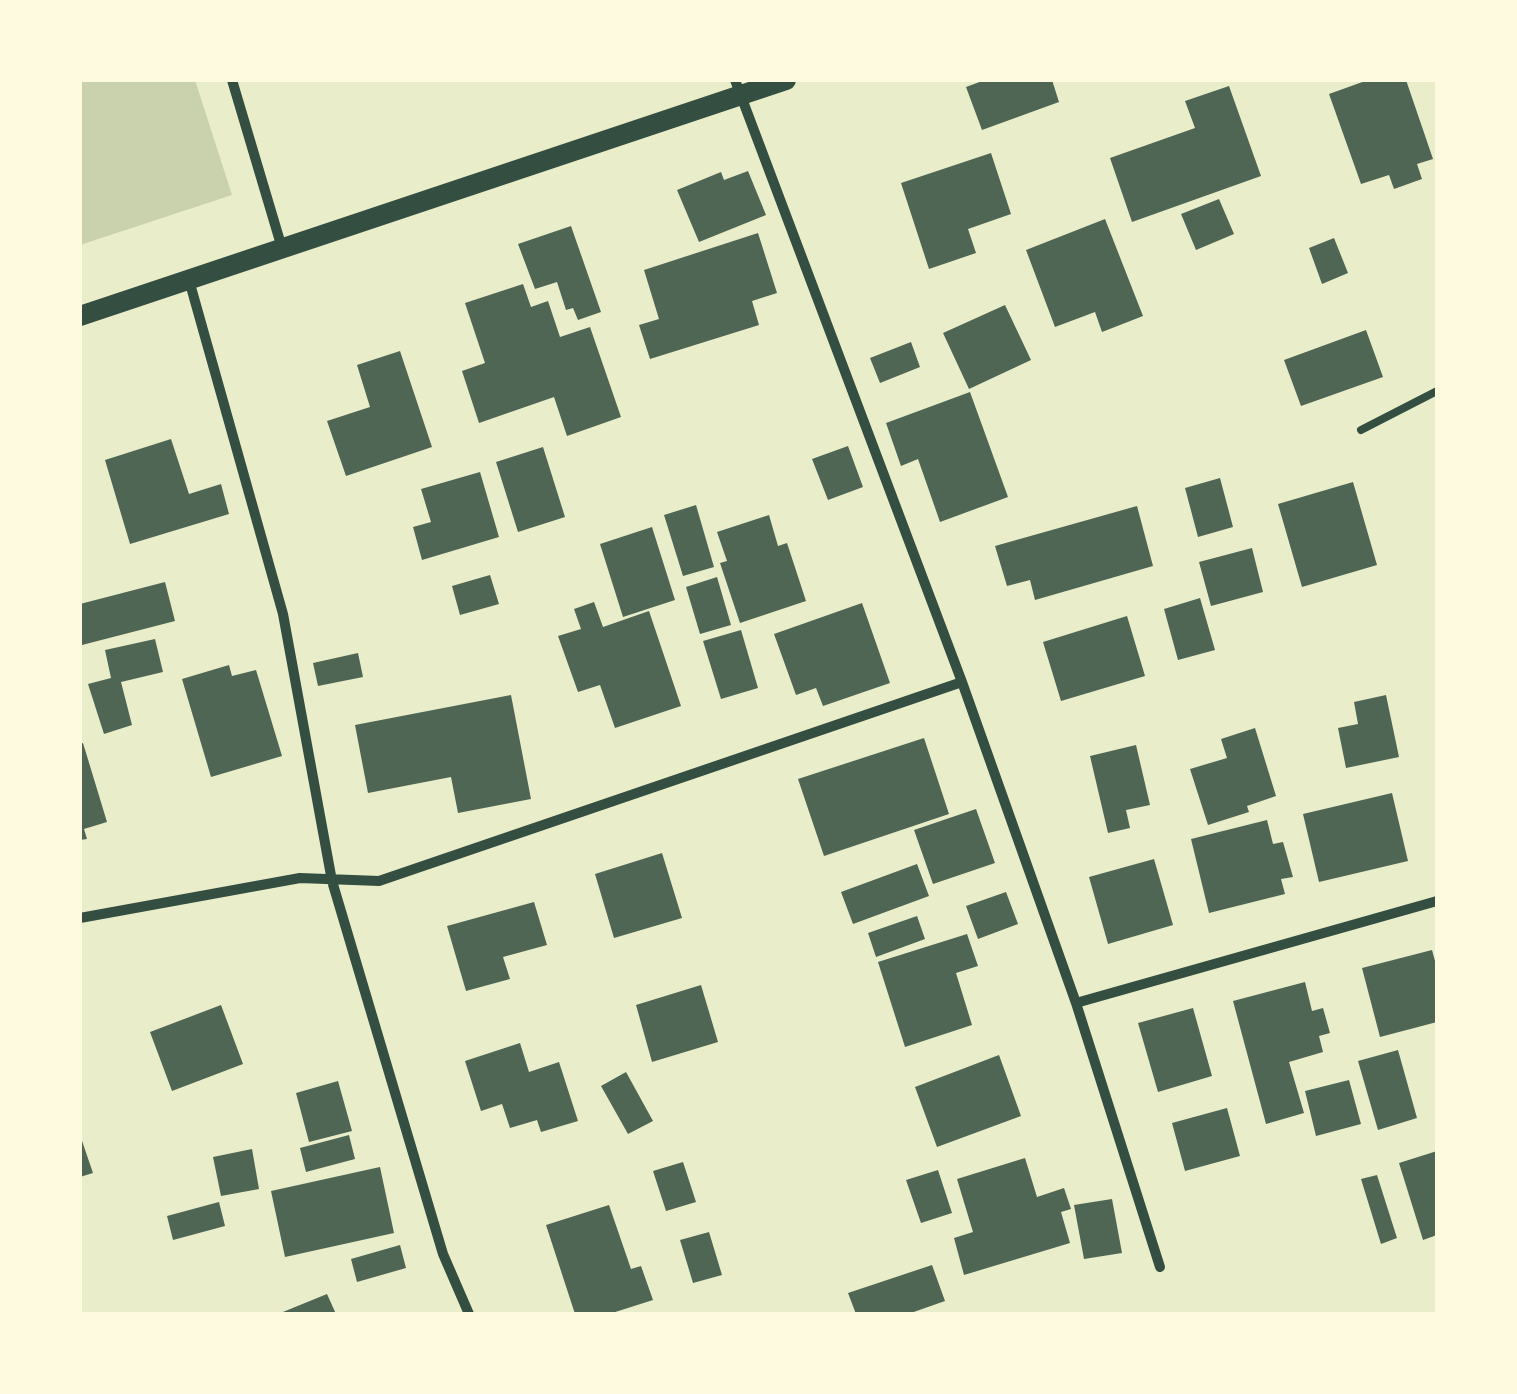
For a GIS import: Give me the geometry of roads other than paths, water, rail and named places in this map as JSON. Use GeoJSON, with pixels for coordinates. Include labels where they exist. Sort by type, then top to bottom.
{"type":"FeatureCollection","features":[{"type":"Feature","properties":{"kind":"main road"},"geometry":{"type":"LineString","coordinates":[[80,316],[738,88],[786,80]]}},
{"type":"Feature","properties":{"kind":"street"},"geometry":{"type":"LineString","coordinates":[[232,80],[282,249]]}},
{"type":"Feature","properties":{"kind":"street"},"geometry":{"type":"LineString","coordinates":[[738,88],[962,682],[1076,1002],[1160,1267]]}},
{"type":"Feature","properties":{"kind":"street"},"geometry":{"type":"LineString","coordinates":[[189,280],[283,614],[332,881],[444,1254],[469,1314]]}},
{"type":"Feature","properties":{"kind":"street"},"geometry":{"type":"LineString","coordinates":[[80,918],[300,878],[379,881],[962,682]]}},
{"type":"Feature","properties":{"kind":"street"},"geometry":{"type":"LineString","coordinates":[[1076,1002],[1437,900]]}},
{"type":"Feature","properties":{"kind":"lane"},"geometry":{"type":"LineString","coordinates":[[1361,430],[1437,391]]}}]}
